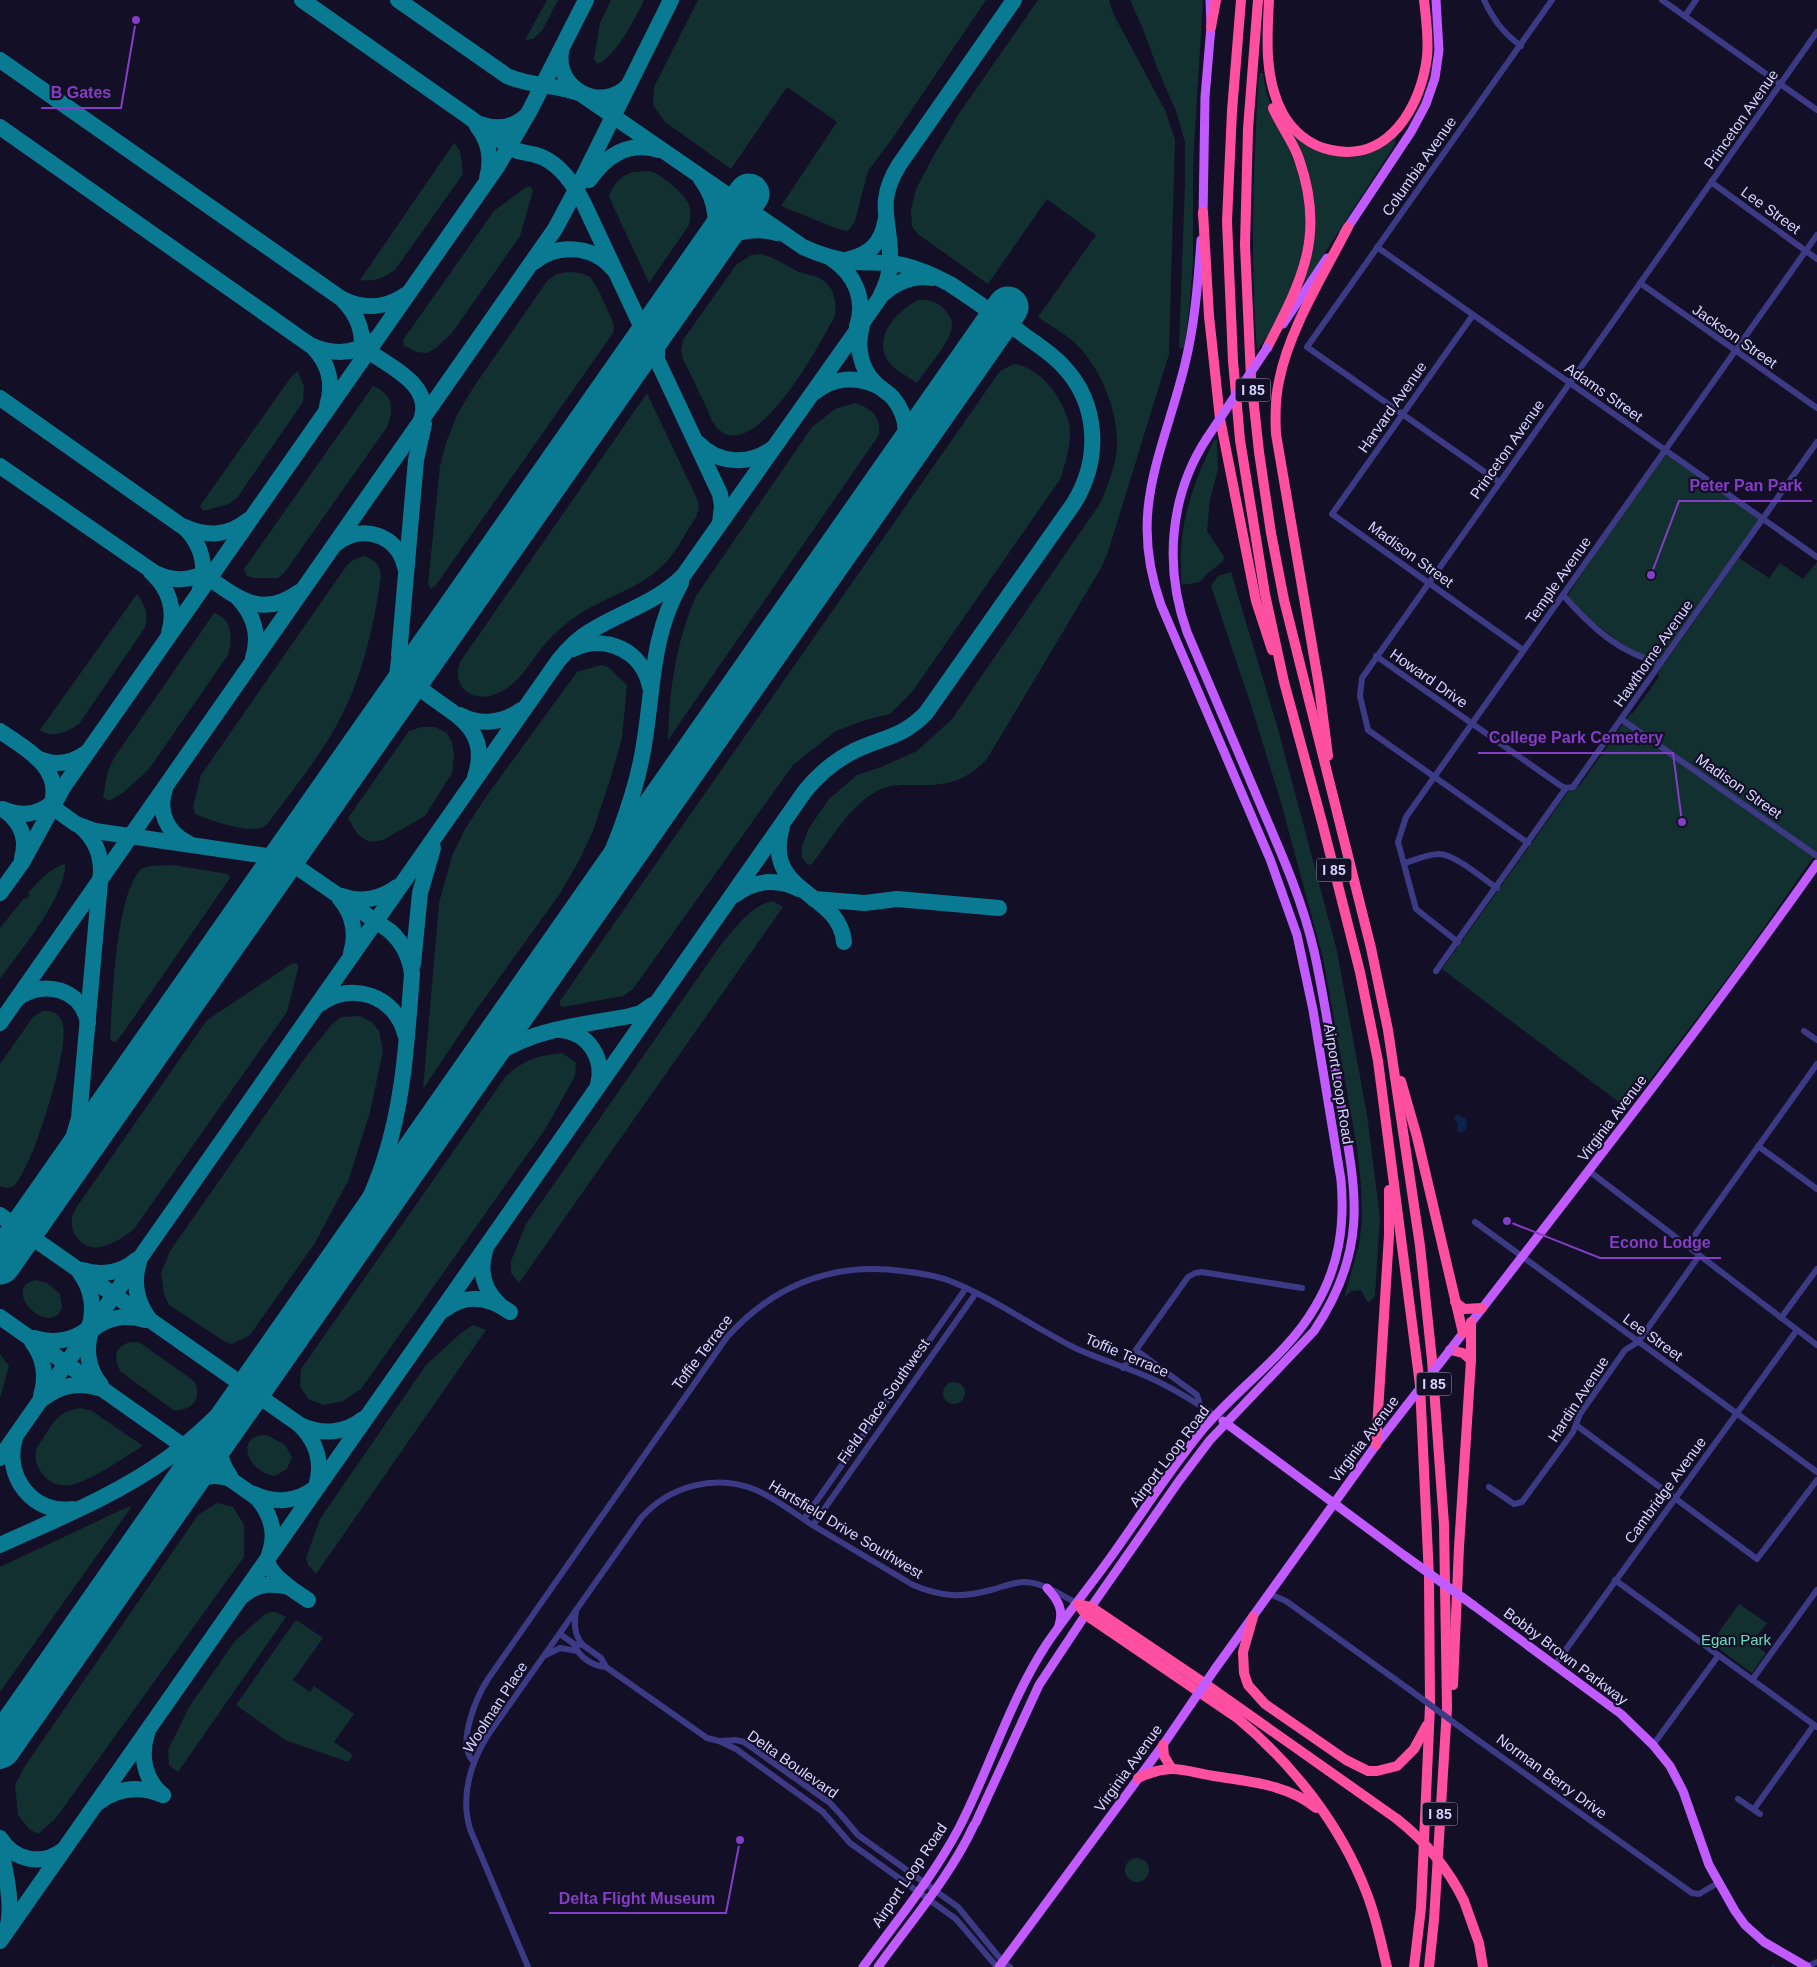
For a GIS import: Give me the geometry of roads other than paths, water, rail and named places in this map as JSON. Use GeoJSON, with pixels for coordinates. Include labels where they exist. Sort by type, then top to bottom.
{"type":"FeatureCollection","features":[{"type":"Feature","properties":{"kind":"highway"},"geometry":{"type":"LineString","coordinates":[[1211,27],[1216,0]]}},
{"type":"Feature","properties":{"kind":"highway","name":"I 85"},"geometry":{"type":"LineString","coordinates":[[1240,0],[1231,121],[1227,221],[1233,361],[1240,440],[1265,594],[1284,682],[1322,822],[1378,1060],[1420,1385],[1430,1577],[1429,1719],[1421,1908],[1414,1967]]}},
{"type":"Feature","properties":{"kind":"highway","name":"I 85"},"geometry":{"type":"LineString","coordinates":[[1258,0],[1246,179],[1245,245],[1251,378],[1264,485],[1284,600],[1370,948],[1394,1062],[1420,1246],[1432,1360],[1444,1524],[1447,1708],[1434,1920],[1429,1967]]}},
{"type":"Feature","properties":{"kind":"highway"},"geometry":{"type":"LineString","coordinates":[[1267,348],[1299,281],[1309,249],[1312,225],[1305,181],[1298,157],[1278,120],[1269,95],[1264,62],[1267,44],[1269,0]]}},
{"type":"Feature","properties":{"kind":"highway"},"geometry":{"type":"LineString","coordinates":[[1267,44],[1272,86],[1281,111],[1289,124],[1309,142],[1325,149],[1351,152],[1364,150],[1377,145],[1399,127],[1410,111],[1418,94],[1427,57],[1428,36],[1424,0]]}},
{"type":"Feature","properties":{"kind":"highway"},"geometry":{"type":"LineString","coordinates":[[1203,212],[1209,316],[1220,418],[1256,601],[1284,682]]}},
{"type":"Feature","properties":{"kind":"highway"},"geometry":{"type":"LineString","coordinates":[[1328,772],[1324,720],[1276,434],[1275,417],[1279,381],[1289,344],[1348,227]]}},
{"type":"Feature","properties":{"kind":"highway"},"geometry":{"type":"LineString","coordinates":[[1376,1445],[1390,1198],[1388,1165],[1375,1081],[1378,1060]]}},
{"type":"Feature","properties":{"kind":"highway"},"geometry":{"type":"LineString","coordinates":[[1394,1062],[1415,1128],[1463,1332]]}},
{"type":"Feature","properties":{"kind":"highway"},"geometry":{"type":"LineString","coordinates":[[1455,1302],[1464,1309],[1482,1308]]}},
{"type":"Feature","properties":{"kind":"highway"},"geometry":{"type":"LineString","coordinates":[[1447,1708],[1453,1687],[1460,1519],[1471,1360],[1471,1322]]}},
{"type":"Feature","properties":{"kind":"highway"},"geometry":{"type":"LineString","coordinates":[[1450,1350],[1463,1353],[1471,1360]]}},
{"type":"Feature","properties":{"kind":"highway"},"geometry":{"type":"LineString","coordinates":[[1078,1604],[1213,1689],[1412,1830],[1434,1854],[1464,1901],[1479,1943],[1483,1967]]}},
{"type":"Feature","properties":{"kind":"highway"},"geometry":{"type":"LineString","coordinates":[[1089,1611],[1252,1730],[1292,1773],[1316,1802],[1346,1850],[1366,1892],[1387,1967]]}},
{"type":"Feature","properties":{"kind":"highway"},"geometry":{"type":"LineString","coordinates":[[1253,1617],[1243,1652],[1244,1673],[1248,1685],[1265,1704],[1346,1760],[1368,1771],[1377,1772],[1397,1766],[1417,1745],[1429,1719]]}},
{"type":"Feature","properties":{"kind":"highway"},"geometry":{"type":"LineString","coordinates":[[1162,1745],[1164,1756],[1172,1769]]}},
{"type":"Feature","properties":{"kind":"highway"},"geometry":{"type":"LineString","coordinates":[[1138,1778],[1152,1772],[1172,1769],[1280,1788],[1295,1794],[1323,1813]]}},
{"type":"Feature","properties":{"kind":"main road","name":"Airport Loop Road"},"geometry":{"type":"LineString","coordinates":[[862,1967],[918,1891],[959,1826],[1031,1670],[1058,1629],[1078,1604],[1175,1467],[1216,1416],[1288,1343],[1304,1324],[1327,1284],[1336,1259],[1342,1233],[1341,1180],[1313,1010],[1299,943],[1275,870],[1161,605],[1155,588],[1148,551],[1146,530],[1149,496],[1158,456],[1185,366],[1198,283],[1203,212],[1204,130],[1211,27],[1210,0]]}},
{"type":"Feature","properties":{"kind":"main road","name":"Airport Loop Road"},"geometry":{"type":"LineString","coordinates":[[878,1967],[936,1890],[953,1863],[975,1824],[1040,1685],[1089,1611],[1179,1481],[1210,1440],[1303,1344],[1326,1313],[1342,1280],[1348,1262],[1354,1234],[1353,1178],[1314,950],[1286,866],[1187,632],[1176,594],[1172,549],[1175,520],[1186,480],[1207,438],[1411,132],[1426,104],[1435,78],[1439,50],[1436,0]]}},
{"type":"Feature","properties":{"kind":"main road","name":"Virginia Avenue"},"geometry":{"type":"LineString","coordinates":[[1002,1966],[1376,1445],[1589,1171],[1745,966],[1817,864]]}},
{"type":"Feature","properties":{"kind":"main road","name":"Toffie Terrace"},"geometry":{"type":"LineString","coordinates":[[1216,1416],[1334,1504]]}},
{"type":"Feature","properties":{"kind":"main road","name":"Bobby Brown Parkway"},"geometry":{"type":"LineString","coordinates":[[1334,1504],[1621,1714],[1653,1744],[1670,1766],[1683,1790],[1709,1865],[1718,1884]]}},
{"type":"Feature","properties":{"kind":"main road"},"geometry":{"type":"LineString","coordinates":[[1047,1588],[1059,1603],[1062,1612],[1058,1629]]}},
{"type":"Feature","properties":{"kind":"main road"},"geometry":{"type":"LineString","coordinates":[[1718,1884],[1745,1925],[1764,1942],[1806,1967]]}},
{"type":"Feature","properties":{"kind":"street"},"geometry":{"type":"LineString","coordinates":[[1484,0],[1507,36],[1521,46]]}},
{"type":"Feature","properties":{"kind":"street","name":"Columbia Avenue"},"geometry":{"type":"LineString","coordinates":[[1402,415],[1306,347],[1552,0]]}},
{"type":"Feature","properties":{"kind":"street"},"geometry":{"type":"LineString","coordinates":[[1662,0],[1817,110]]}},
{"type":"Feature","properties":{"kind":"street"},"geometry":{"type":"LineString","coordinates":[[1685,16],[1696,0]]}},
{"type":"Feature","properties":{"kind":"street","name":"Princeton Avenue"},"geometry":{"type":"LineString","coordinates":[[1528,843],[1368,730],[1360,696],[1360,687],[1365,672],[1817,32]]}},
{"type":"Feature","properties":{"kind":"street","name":"Lee Street"},"geometry":{"type":"LineString","coordinates":[[1711,182],[1817,259]]}},
{"type":"Feature","properties":{"kind":"street","name":"Temple Avenue"},"geometry":{"type":"LineString","coordinates":[[1458,942],[1416,909],[1398,842],[1406,817],[1817,235]]}},
{"type":"Feature","properties":{"kind":"street","name":"Adams Street"},"geometry":{"type":"LineString","coordinates":[[1377,247],[1817,557]]}},
{"type":"Feature","properties":{"kind":"street","name":"Jackson Street"},"geometry":{"type":"LineString","coordinates":[[1640,283],[1817,408]]}},
{"type":"Feature","properties":{"kind":"street","name":"Harvard Avenue"},"geometry":{"type":"LineString","coordinates":[[1332,514],[1473,315]]}},
{"type":"Feature","properties":{"kind":"street"},"geometry":{"type":"LineString","coordinates":[[1402,415],[1499,482]]}},
{"type":"Feature","properties":{"kind":"street","name":"Hawthorne Avenue"},"geometry":{"type":"LineString","coordinates":[[1436,971],[1497,888],[1566,788],[1574,787],[1817,442]]}},
{"type":"Feature","properties":{"kind":"street","name":"Madison Street"},"geometry":{"type":"LineString","coordinates":[[1332,514],[1523,650]]}},
{"type":"Feature","properties":{"kind":"street"},"geometry":{"type":"LineString","coordinates":[[1563,595],[1583,619],[1604,636],[1635,655],[1661,663]]}},
{"type":"Feature","properties":{"kind":"street","name":"Howard Drive"},"geometry":{"type":"LineString","coordinates":[[1376,656],[1560,786],[1566,788]]}},
{"type":"Feature","properties":{"kind":"street","name":"Madison Street"},"geometry":{"type":"LineString","coordinates":[[1621,719],[1817,856]]}},
{"type":"Feature","properties":{"kind":"street"},"geometry":{"type":"LineString","coordinates":[[1404,863],[1438,854],[1444,855],[1497,888]]}},
{"type":"Feature","properties":{"kind":"street"},"geometry":{"type":"LineString","coordinates":[[1804,1031],[1817,1040]]}},
{"type":"Feature","properties":{"kind":"street"},"geometry":{"type":"LineString","coordinates":[[1687,1246],[1817,1064]]}},
{"type":"Feature","properties":{"kind":"street"},"geometry":{"type":"LineString","coordinates":[[1758,1146],[1817,1189]]}},
{"type":"Feature","properties":{"kind":"street"},"geometry":{"type":"LineString","coordinates":[[1589,1171],[1817,1345]]}},
{"type":"Feature","properties":{"kind":"street","name":"Lee Street"},"geometry":{"type":"LineString","coordinates":[[1475,1222],[1817,1472]]}},
{"type":"Feature","properties":{"kind":"street","name":"Hardin Avenue"},"geometry":{"type":"LineString","coordinates":[[1488,1487],[1514,1504],[1522,1502],[1573,1432],[1580,1414],[1625,1350],[1638,1342],[1699,1256]]}},
{"type":"Feature","properties":{"kind":"street","name":"Toffie Terrace"},"geometry":{"type":"LineString","coordinates":[[473,1761],[468,1753],[468,1728],[472,1710],[483,1687],[727,1337],[760,1306],[805,1280],[844,1271],[875,1268],[921,1274],[950,1281],[976,1293],[1061,1341],[1156,1380],[1216,1416]]}},
{"type":"Feature","properties":{"kind":"street"},"geometry":{"type":"LineString","coordinates":[[1782,1318],[1817,1269]]}},
{"type":"Feature","properties":{"kind":"street"},"geometry":{"type":"LineString","coordinates":[[1123,1368],[1188,1277],[1195,1273],[1202,1272],[1302,1288]]}},
{"type":"Feature","properties":{"kind":"street","name":"Field Place Southwest"},"geometry":{"type":"LineString","coordinates":[[804,1519],[966,1288]]}},
{"type":"Feature","properties":{"kind":"street","name":"Field Place Southwest"},"geometry":{"type":"LineString","coordinates":[[813,1525],[976,1293]]}},
{"type":"Feature","properties":{"kind":"street","name":"Cambridge Avenue"},"geometry":{"type":"LineString","coordinates":[[1554,1666],[1614,1580],[1797,1330]]}},
{"type":"Feature","properties":{"kind":"street"},"geometry":{"type":"LineString","coordinates":[[928,1343],[935,1349]]}},
{"type":"Feature","properties":{"kind":"street"},"geometry":{"type":"LineString","coordinates":[[1136,1350],[1197,1395],[1200,1406]]}},
{"type":"Feature","properties":{"kind":"street"},"geometry":{"type":"LineString","coordinates":[[898,1386],[905,1392]]}},
{"type":"Feature","properties":{"kind":"street"},"geometry":{"type":"LineString","coordinates":[[1576,1425],[1757,1560],[1817,1480]]}},
{"type":"Feature","properties":{"kind":"street"},"geometry":{"type":"LineString","coordinates":[[859,1440],[867,1446]]}},
{"type":"Feature","properties":{"kind":"street","name":"Hartsfield Drive Southwest"},"geometry":{"type":"LineString","coordinates":[[560,1634],[649,1509],[672,1494],[688,1487],[717,1482],[745,1486],[772,1498],[913,1585],[931,1592],[963,1596],[1026,1582],[1047,1588]]}},
{"type":"Feature","properties":{"kind":"street"},"geometry":{"type":"LineString","coordinates":[[1614,1580],[1816,1726],[1754,1809]]}},
{"type":"Feature","properties":{"kind":"street"},"geometry":{"type":"LineString","coordinates":[[1047,1588],[1078,1604]]}},
{"type":"Feature","properties":{"kind":"street"},"geometry":{"type":"LineString","coordinates":[[1752,1680],[1817,1590]]}},
{"type":"Feature","properties":{"kind":"street","name":"Norman Berry Drive"},"geometry":{"type":"LineString","coordinates":[[1270,1594],[1286,1601],[1692,1893],[1699,1894],[1718,1884]]}},
{"type":"Feature","properties":{"kind":"street"},"geometry":{"type":"LineString","coordinates":[[577,1610],[575,1630],[578,1639],[583,1645]]}},
{"type":"Feature","properties":{"kind":"street"},"geometry":{"type":"LineString","coordinates":[[560,1634],[574,1644],[583,1645]]}},
{"type":"Feature","properties":{"kind":"street","name":"Woolman Place"},"geometry":{"type":"LineString","coordinates":[[528,1967],[476,1847],[468,1820],[466,1791],[473,1761],[488,1735],[560,1634]]}},
{"type":"Feature","properties":{"kind":"street","name":"Delta Boulevard"},"geometry":{"type":"LineString","coordinates":[[574,1644],[577,1651],[595,1666],[606,1667]]}},
{"type":"Feature","properties":{"kind":"street","name":"Delta Boulevard"},"geometry":{"type":"LineString","coordinates":[[583,1645],[601,1658],[606,1667],[707,1738],[736,1749],[823,1812],[850,1843],[956,1918],[1002,1966]]}},
{"type":"Feature","properties":{"kind":"street"},"geometry":{"type":"LineString","coordinates":[[543,1657],[560,1648],[577,1651]]}},
{"type":"Feature","properties":{"kind":"street"},"geometry":{"type":"LineString","coordinates":[[1653,1744],[1718,1656]]}},
{"type":"Feature","properties":{"kind":"street","name":"Delta Boulevard"},"geometry":{"type":"LineString","coordinates":[[719,1741],[736,1740],[744,1742],[830,1804],[858,1835],[958,1907],[1002,1966]]}},
{"type":"Feature","properties":{"kind":"street"},"geometry":{"type":"LineString","coordinates":[[1738,1799],[1760,1814]]}},
{"type":"Feature","properties":{"kind":"street"},"geometry":{"type":"LineString","coordinates":[[1806,1967],[1817,1962]]}},
{"type":"Feature","properties":{"kind":"water"},"geometry":{"type":"Polygon","coordinates":[[[1458,1114],[1466,1119],[1467,1123],[1466,1129],[1461,1133],[1457,1132],[1458,1124],[1454,1120],[1458,1114]]]}},
{"type":"Feature","properties":{"kind":"place","name":"B Gates"},"geometry":{"type":"Point","coordinates":[136,20]}},
{"type":"Feature","properties":{"kind":"place","name":"Peter Pan Park"},"geometry":{"type":"Point","coordinates":[1651,575]}},
{"type":"Feature","properties":{"kind":"place","name":"College Park Cemetery"},"geometry":{"type":"Point","coordinates":[1682,822]}},
{"type":"Feature","properties":{"kind":"place","name":"Econo Lodge"},"geometry":{"type":"Point","coordinates":[1507,1221]}},
{"type":"Feature","properties":{"kind":"place","name":"Delta Flight Museum"},"geometry":{"type":"Point","coordinates":[740,1840]}},
{"type":"Feature","properties":{"kind":"park label","name":"Egan Park"},"geometry":{"type":"Point","coordinates":[1736,1639]}}]}
